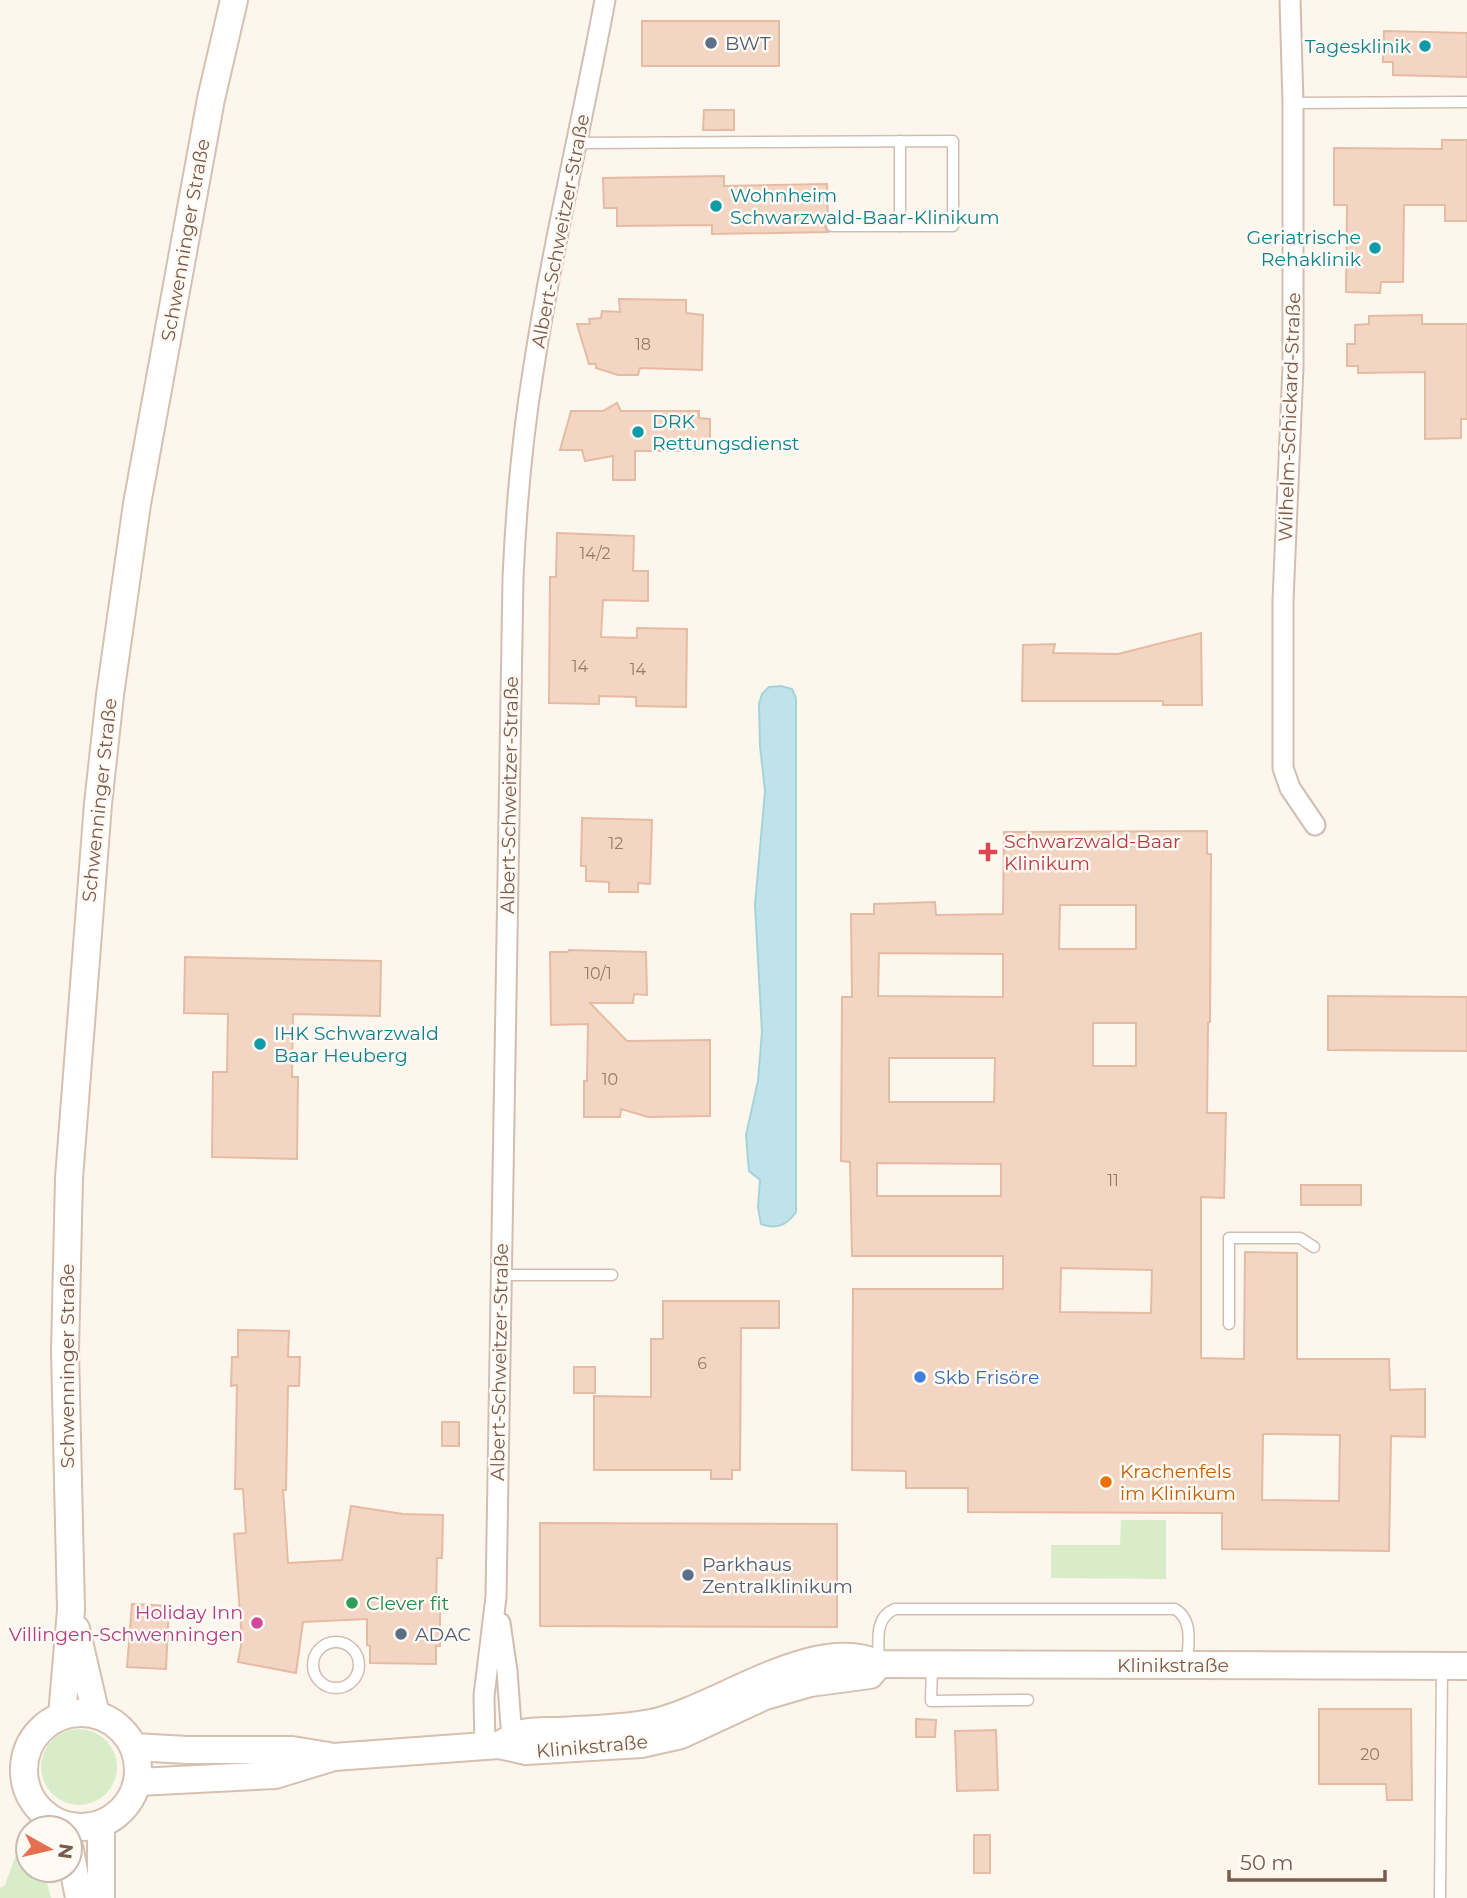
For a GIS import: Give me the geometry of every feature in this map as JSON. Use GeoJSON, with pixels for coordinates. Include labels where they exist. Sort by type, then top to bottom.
{"type":"FeatureCollection","features":[{"type":"Feature","properties":{"kind":"main road","name":"Schwenninger Straße"},"geometry":{"type":"LineString","coordinates":[[62,1716],[71,1610],[65,1351],[69,1178],[96,818],[137,504],[211,99],[234,0]]}},
{"type":"Feature","properties":{"kind":"main road","name":"Schwenninger Straße"},"geometry":{"type":"LineString","coordinates":[[71,1610],[88,1671],[96,1714]]}},
{"type":"Feature","properties":{"kind":"main road","name":"Klinikstraße"},"geometry":{"type":"LineString","coordinates":[[138,1782],[275,1775],[334,1757],[499,1743],[526,1751],[641,1744],[681,1735],[765,1696],[810,1683],[870,1675],[880,1664],[1455,1666]]}},
{"type":"Feature","properties":{"kind":"main road"},"geometry":{"type":"LineString","coordinates":[[46,1814],[36,1805],[24,1772],[27,1754],[34,1738],[46,1725],[62,1716],[96,1714],[112,1721],[125,1733],[134,1747],[138,1782],[130,1800],[118,1814],[101,1824],[84,1829]]}},
{"type":"Feature","properties":{"kind":"main road","name":"Klinikstraße"},"geometry":{"type":"LineString","coordinates":[[134,1747],[292,1750],[334,1757]]}},
{"type":"Feature","properties":{"kind":"main road"},"geometry":{"type":"LineString","coordinates":[[101,1824],[101,1898]]}},
{"type":"Feature","properties":{"kind":"street","name":"Albert-Schweitzer-Straße"},"geometry":{"type":"LineString","coordinates":[[499,1743],[484,1696],[496,1597],[513,578],[517,495],[532,373],[605,0]]}},
{"type":"Feature","properties":{"kind":"street","name":"Wilhelm-Schickard-Straße"},"geometry":{"type":"LineString","coordinates":[[1290,0],[1293,103],[1293,367],[1283,600],[1283,768],[1290,788],[1315,825]]}},
{"type":"Feature","properties":{"kind":"street","name":"Albert-Schweitzer-Straße"},"geometry":{"type":"LineString","coordinates":[[496,1597],[507,1671],[499,1743]]}},
{"type":"Feature","properties":{"kind":"lane"},"geometry":{"type":"LineString","coordinates":[[1293,103],[1467,102]]}},
{"type":"Feature","properties":{"kind":"lane"},"geometry":{"type":"LineString","coordinates":[[900,141],[901,226]]}},
{"type":"Feature","properties":{"kind":"lane"},"geometry":{"type":"LineString","coordinates":[[577,143],[953,141],[953,226],[832,226]]}},
{"type":"Feature","properties":{"kind":"lane"},"geometry":{"type":"LineString","coordinates":[[1228,1324],[1229,1238],[1300,1238],[1314,1247]]}},
{"type":"Feature","properties":{"kind":"lane"},"geometry":{"type":"LineString","coordinates":[[501,1275],[612,1275]]}},
{"type":"Feature","properties":{"kind":"lane"},"geometry":{"type":"LineString","coordinates":[[880,1664],[880,1623],[885,1613],[895,1609],[1162,1608],[1175,1609],[1184,1614],[1188,1623],[1187,1665]]}},
{"type":"Feature","properties":{"kind":"lane"},"geometry":{"type":"LineString","coordinates":[[325,1644],[346,1644],[359,1661],[356,1676],[344,1686],[330,1687],[323,1684],[314,1671],[315,1656],[325,1644]]}},
{"type":"Feature","properties":{"kind":"lane"},"geometry":{"type":"LineString","coordinates":[[932,1664],[931,1701],[1028,1700]]}},
{"type":"Feature","properties":{"kind":"lane"},"geometry":{"type":"LineString","coordinates":[[1440,1896],[1455,1666]]}},
{"type":"Feature","properties":{"kind":"green space"},"geometry":{"type":"Polygon","coordinates":[[[1121,1520],[1166,1520],[1166,1579],[1051,1578],[1051,1545],[1120,1545],[1121,1520]]]}},
{"type":"Feature","properties":{"kind":"green space"},"geometry":{"type":"Polygon","coordinates":[[[72,1729],[86,1729],[100,1735],[111,1746],[117,1767],[114,1782],[106,1794],[86,1805],[72,1805],[58,1799],[47,1788],[41,1774],[41,1760],[47,1746],[58,1735],[72,1729]]]}},
{"type":"Feature","properties":{"kind":"green space"},"geometry":{"type":"Polygon","coordinates":[[[14,1860],[14,1884],[48,1884],[51,1898],[0,1898],[0,1888],[5,1885],[14,1860]]]}},
{"type":"Feature","properties":{"kind":"water"},"geometry":{"type":"Polygon","coordinates":[[[769,687],[792,689],[796,698],[796,1212],[785,1223],[772,1226],[761,1224],[758,1207],[760,1180],[749,1171],[746,1135],[758,1081],[762,1032],[755,905],[765,791],[759,704],[762,694],[769,687]]]}},
{"type":"Feature","properties":{"kind":"building","name":"BWT"},"geometry":{"type":"Polygon","coordinates":[[[642,21],[779,21],[779,66],[642,66],[642,21]]]}},
{"type":"Feature","properties":{"kind":"building","name":"Tagesklinik"},"geometry":{"type":"Polygon","coordinates":[[[1384,31],[1467,33],[1467,77],[1393,75],[1393,62],[1383,62],[1384,31]]]}},
{"type":"Feature","properties":{"kind":"building"},"geometry":{"type":"Polygon","coordinates":[[[704,110],[734,110],[734,130],[703,130],[704,110]]]}},
{"type":"Feature","properties":{"kind":"building","name":"Geriatrische Rehaklinik"},"geometry":{"type":"Polygon","coordinates":[[[1442,140],[1467,140],[1467,221],[1445,221],[1445,205],[1404,205],[1403,282],[1381,282],[1380,293],[1346,292],[1347,205],[1334,205],[1334,148],[1442,149],[1442,140]]]}},
{"type":"Feature","properties":{"kind":"building","name":"Wohnheim Schwarzwald-Baar-Klinikum"},"geometry":{"type":"Polygon","coordinates":[[[724,176],[724,186],[827,184],[828,220],[825,227],[828,232],[712,234],[712,225],[617,226],[617,208],[604,208],[603,178],[724,176]]]}},
{"type":"Feature","properties":{"kind":"building"},"geometry":{"type":"Polygon","coordinates":[[[619,299],[686,300],[686,313],[703,315],[702,370],[640,368],[638,375],[618,375],[596,368],[596,364],[589,364],[577,324],[590,324],[589,319],[601,318],[602,311],[620,312],[619,299]]]}},
{"type":"Feature","properties":{"kind":"building","name":"Geriatrische Rehaklinik"},"geometry":{"type":"Polygon","coordinates":[[[1422,315],[1422,324],[1467,324],[1467,419],[1461,419],[1461,438],[1425,439],[1425,372],[1358,373],[1358,366],[1347,366],[1347,344],[1355,344],[1355,325],[1369,324],[1369,316],[1422,315]]]}},
{"type":"Feature","properties":{"kind":"building","name":"DRK Rettungsdienst"},"geometry":{"type":"Polygon","coordinates":[[[617,403],[621,411],[699,411],[699,418],[710,419],[710,446],[699,446],[699,451],[635,451],[635,480],[613,480],[613,456],[585,461],[582,450],[560,450],[571,411],[603,411],[617,403]]]}},
{"type":"Feature","properties":{"kind":"building"},"geometry":{"type":"Polygon","coordinates":[[[557,533],[634,536],[633,571],[648,571],[648,601],[603,600],[601,637],[637,638],[637,628],[687,629],[686,707],[636,706],[636,697],[599,696],[599,704],[549,703],[550,577],[556,577],[557,533]]]}},
{"type":"Feature","properties":{"kind":"building"},"geometry":{"type":"Polygon","coordinates":[[[1201,633],[1202,705],[1163,705],[1163,701],[1022,701],[1023,645],[1055,644],[1053,653],[1118,654],[1201,633]]]}},
{"type":"Feature","properties":{"kind":"building"},"geometry":{"type":"Polygon","coordinates":[[[582,818],[652,820],[650,884],[638,883],[638,892],[609,892],[609,882],[586,881],[586,866],[581,866],[582,818]]]}},
{"type":"Feature","properties":{"kind":"building"},"geometry":{"type":"Polygon","coordinates":[[[1207,831],[1207,854],[1211,854],[1207,1113],[1226,1113],[1224,1198],[1201,1197],[1201,1358],[1244,1359],[1245,1252],[1297,1253],[1297,1359],[1389,1359],[1390,1390],[1425,1389],[1425,1437],[1391,1436],[1389,1551],[1222,1549],[1222,1513],[968,1512],[968,1488],[906,1488],[906,1471],[852,1470],[853,1289],[1003,1289],[1003,1256],[852,1256],[850,1162],[841,1161],[842,997],[852,997],[851,914],[874,914],[874,904],[935,902],[936,915],[1003,914],[1004,832],[1207,831]],[[1060,905],[1059,949],[1136,949],[1136,905],[1060,905]],[[879,953],[878,996],[1003,997],[1003,954],[879,953]],[[1093,1023],[1093,1066],[1136,1066],[1136,1023],[1093,1023]],[[889,1058],[889,1102],[994,1102],[995,1058],[889,1058]],[[877,1163],[877,1196],[1001,1196],[1001,1164],[877,1163]],[[1061,1268],[1060,1312],[1151,1313],[1152,1270],[1061,1268]],[[1263,1434],[1262,1500],[1339,1501],[1340,1435],[1263,1434]]]}},
{"type":"Feature","properties":{"kind":"building"},"geometry":{"type":"Polygon","coordinates":[[[550,952],[646,952],[647,995],[634,994],[633,1003],[590,1003],[627,1041],[710,1040],[710,1116],[648,1117],[621,1109],[620,1117],[584,1117],[588,1024],[551,1025],[550,952]]]}},
{"type":"Feature","properties":{"kind":"building","name":"IHK Schwarzwald Baar Heuberg"},"geometry":{"type":"Polygon","coordinates":[[[185,957],[381,961],[380,1016],[293,1014],[292,1077],[298,1077],[297,1159],[212,1157],[213,1072],[227,1072],[228,1014],[184,1013],[185,957]]]}},
{"type":"Feature","properties":{"kind":"building"},"geometry":{"type":"Polygon","coordinates":[[[1328,996],[1467,997],[1467,1051],[1328,1050],[1328,996]]]}},
{"type":"Feature","properties":{"kind":"building"},"geometry":{"type":"Polygon","coordinates":[[[1301,1185],[1361,1185],[1361,1205],[1301,1205],[1301,1185]]]}},
{"type":"Feature","properties":{"kind":"building"},"geometry":{"type":"Polygon","coordinates":[[[663,1301],[779,1301],[779,1328],[741,1328],[740,1470],[732,1470],[732,1479],[711,1479],[711,1470],[594,1470],[594,1396],[651,1397],[651,1339],[663,1339],[663,1301]]]}},
{"type":"Feature","properties":{"kind":"building"},"geometry":{"type":"Polygon","coordinates":[[[238,1330],[289,1331],[288,1357],[300,1357],[299,1386],[288,1386],[286,1490],[283,1490],[288,1563],[342,1560],[351,1506],[403,1514],[443,1515],[442,1558],[437,1558],[436,1609],[440,1609],[440,1646],[436,1646],[436,1664],[370,1663],[367,1619],[303,1622],[296,1673],[238,1662],[242,1640],[234,1534],[246,1533],[243,1489],[235,1489],[237,1385],[231,1386],[232,1357],[238,1357],[238,1330]]]}},
{"type":"Feature","properties":{"kind":"building"},"geometry":{"type":"Polygon","coordinates":[[[574,1367],[595,1367],[595,1393],[574,1393],[574,1367]]]}},
{"type":"Feature","properties":{"kind":"building"},"geometry":{"type":"Polygon","coordinates":[[[442,1422],[459,1422],[459,1446],[442,1446],[442,1422]]]}},
{"type":"Feature","properties":{"kind":"building","name":"Parkhaus Zentralklinikum"},"geometry":{"type":"Polygon","coordinates":[[[540,1523],[837,1524],[837,1627],[540,1626],[540,1523]]]}},
{"type":"Feature","properties":{"kind":"building"},"geometry":{"type":"Polygon","coordinates":[[[132,1604],[169,1606],[166,1669],[127,1667],[132,1604]]]}},
{"type":"Feature","properties":{"kind":"building"},"geometry":{"type":"Polygon","coordinates":[[[1319,1709],[1411,1709],[1412,1800],[1387,1800],[1386,1784],[1319,1784],[1319,1709]]]}},
{"type":"Feature","properties":{"kind":"building"},"geometry":{"type":"Polygon","coordinates":[[[916,1719],[936,1720],[935,1737],[916,1737],[916,1719]]]}},
{"type":"Feature","properties":{"kind":"building"},"geometry":{"type":"Polygon","coordinates":[[[996,1730],[998,1790],[957,1791],[955,1731],[996,1730]]]}},
{"type":"Feature","properties":{"kind":"building"},"geometry":{"type":"Polygon","coordinates":[[[974,1835],[990,1835],[990,1873],[974,1873],[974,1835]]]}},
{"type":"Feature","properties":{"kind":"place","name":"BWT"},"geometry":{"type":"Point","coordinates":[711,43]}},
{"type":"Feature","properties":{"kind":"place","name":"Tagesklinik"},"geometry":{"type":"Point","coordinates":[1425,46]}},
{"type":"Feature","properties":{"kind":"place","name":"Wohnheim Schwarzwald-Baar-Klinikum"},"geometry":{"type":"Point","coordinates":[716,206]}},
{"type":"Feature","properties":{"kind":"place","name":"Geriatrische Rehaklinik"},"geometry":{"type":"Point","coordinates":[1375,248]}},
{"type":"Feature","properties":{"kind":"place","name":"DRK Rettungsdienst"},"geometry":{"type":"Point","coordinates":[638,432]}},
{"type":"Feature","properties":{"kind":"place","name":"Schwarzwald-Baar Klinikum"},"geometry":{"type":"Point","coordinates":[988,852]}},
{"type":"Feature","properties":{"kind":"place","name":"IHK Schwarzwald Baar Heuberg"},"geometry":{"type":"Point","coordinates":[260,1044]}},
{"type":"Feature","properties":{"kind":"place","name":"Skb Frisöre"},"geometry":{"type":"Point","coordinates":[920,1377]}},
{"type":"Feature","properties":{"kind":"place","name":"Krachenfels im Klinikum"},"geometry":{"type":"Point","coordinates":[1106,1482]}},
{"type":"Feature","properties":{"kind":"place","name":"Parkhaus Zentralklinikum"},"geometry":{"type":"Point","coordinates":[688,1575]}},
{"type":"Feature","properties":{"kind":"place","name":"Clever fit"},"geometry":{"type":"Point","coordinates":[352,1603]}},
{"type":"Feature","properties":{"kind":"place","name":"Holiday Inn Villingen-Schwenningen"},"geometry":{"type":"Point","coordinates":[257,1623]}},
{"type":"Feature","properties":{"kind":"place","name":"ADAC"},"geometry":{"type":"Point","coordinates":[401,1634]}}]}
